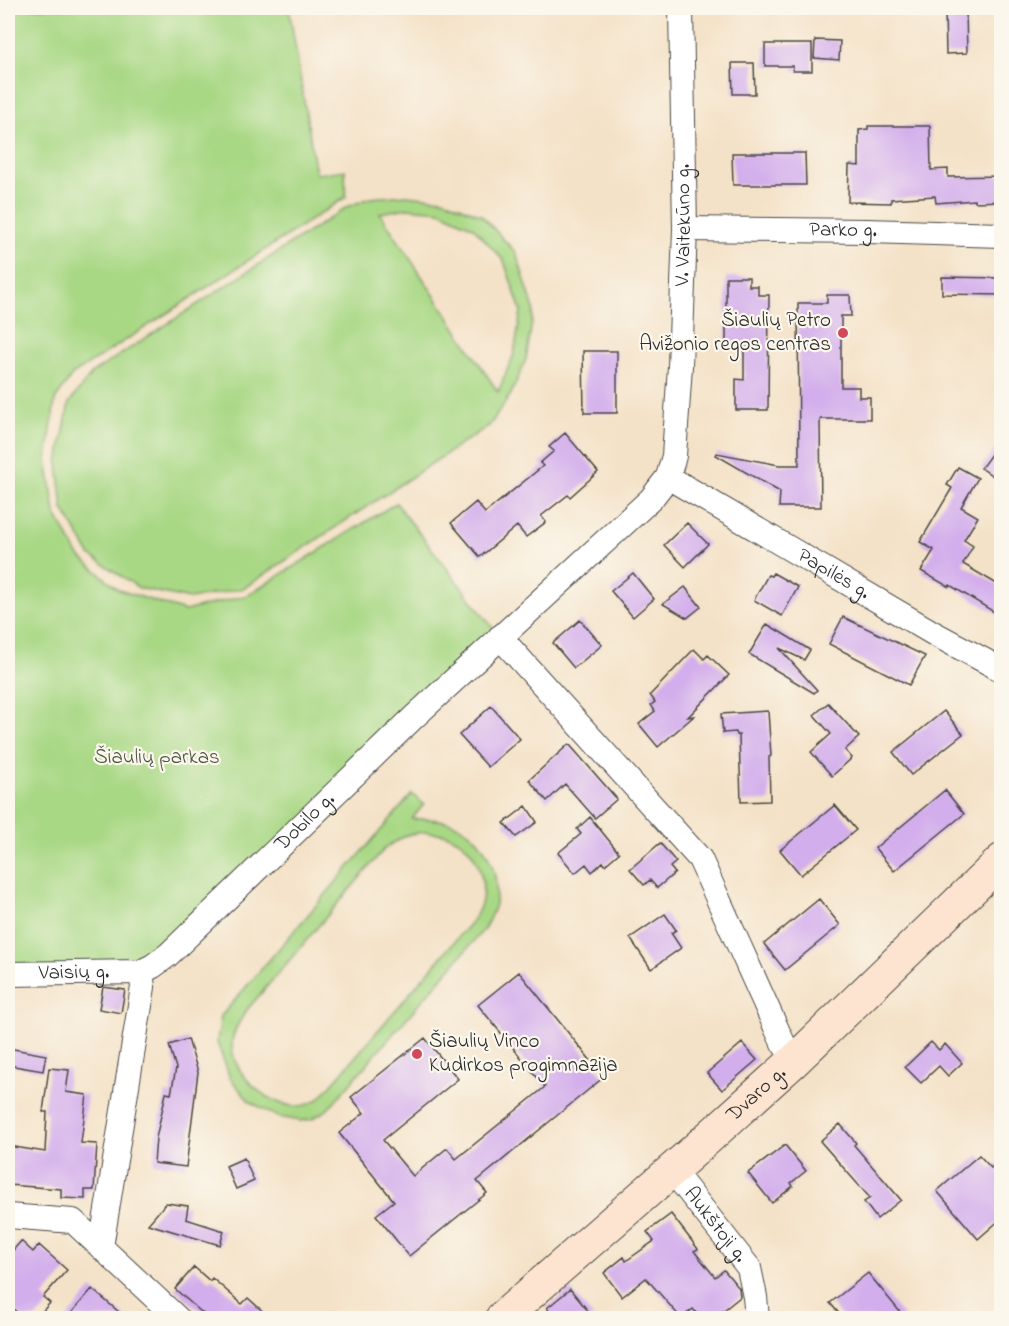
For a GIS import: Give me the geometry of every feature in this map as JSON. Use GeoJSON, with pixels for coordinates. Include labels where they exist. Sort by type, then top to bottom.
{"type":"FeatureCollection","features":[{"type":"Feature","properties":{"kind":"main road","name":"Dvaro g."},"geometry":{"type":"LineString","coordinates":[[506,1317],[795,1060],[1002,860]]}},
{"type":"Feature","properties":{"kind":"street","name":"V. Vaitekūno g."},"geometry":{"type":"LineString","coordinates":[[668,477],[675,444],[682,333],[685,229],[681,8]]}},
{"type":"Feature","properties":{"kind":"street","name":"Parko g."},"geometry":{"type":"LineString","coordinates":[[685,229],[867,231],[1002,236]]}},
{"type":"Feature","properties":{"kind":"street","name":"Dobilo g."},"geometry":{"type":"LineString","coordinates":[[141,972],[168,955],[414,717],[651,499],[668,477]]}},
{"type":"Feature","properties":{"kind":"street","name":"Papilės g."},"geometry":{"type":"LineString","coordinates":[[668,477],[933,633],[1002,670]]}},
{"type":"Feature","properties":{"kind":"street"},"geometry":{"type":"LineString","coordinates":[[500,637],[700,859],[783,1043],[795,1060]]}},
{"type":"Feature","properties":{"kind":"street"},"geometry":{"type":"LineString","coordinates":[[101,1247],[143,987],[141,972]]}},
{"type":"Feature","properties":{"kind":"street","name":"Vaisių g."},"geometry":{"type":"LineString","coordinates":[[8,974],[141,972]]}},
{"type":"Feature","properties":{"kind":"street","name":"Aukštoji g."},"geometry":{"type":"LineString","coordinates":[[672,1170],[749,1268],[757,1318]]}},
{"type":"Feature","properties":{"kind":"street"},"geometry":{"type":"LineString","coordinates":[[8,1216],[73,1221],[177,1318]]}},
{"type":"Feature","properties":{"kind":"green space","name":"Šiaulių parkas"},"geometry":{"type":"Polygon","coordinates":[[[8,8],[289,8],[316,174],[345,170],[346,197],[72,375],[55,400],[47,459],[55,513],[78,555],[119,590],[185,611],[248,595],[396,503],[500,637],[153,966],[8,974],[8,8]]]}},
{"type":"Feature","properties":{"kind":"green space"},"geometry":{"type":"Polygon","coordinates":[[[407,195],[443,199],[481,215],[516,253],[534,309],[526,359],[511,394],[490,425],[244,588],[190,599],[139,588],[90,555],[63,509],[58,463],[69,403],[92,373],[347,207],[370,198],[407,195]],[[408,208],[380,213],[498,392],[514,354],[521,311],[504,261],[473,227],[440,211],[408,208]]]}},
{"type":"Feature","properties":{"kind":"green space"},"geometry":{"type":"Polygon","coordinates":[[[412,794],[424,804],[412,819],[439,820],[460,827],[471,834],[487,853],[495,877],[496,890],[494,906],[485,928],[327,1110],[312,1119],[301,1121],[278,1117],[250,1102],[230,1078],[217,1042],[221,1016],[412,794]],[[425,832],[407,835],[386,847],[246,1011],[233,1036],[233,1056],[245,1077],[265,1095],[287,1105],[298,1106],[307,1105],[320,1098],[472,921],[481,903],[483,890],[482,879],[475,860],[463,843],[444,834],[425,832]]]}},
{"type":"Feature","properties":{"kind":"building"},"geometry":{"type":"Polygon","coordinates":[[[945,11],[966,11],[967,53],[946,54],[945,11]]]}},
{"type":"Feature","properties":{"kind":"building"},"geometry":{"type":"Polygon","coordinates":[[[815,40],[840,41],[839,60],[814,58],[815,40]]]}},
{"type":"Feature","properties":{"kind":"building"},"geometry":{"type":"Polygon","coordinates":[[[765,44],[812,44],[812,71],[793,71],[793,66],[765,66],[765,44]]]}},
{"type":"Feature","properties":{"kind":"building"},"geometry":{"type":"Polygon","coordinates":[[[732,63],[754,63],[755,94],[733,94],[732,63]]]}},
{"type":"Feature","properties":{"kind":"building"},"geometry":{"type":"Polygon","coordinates":[[[868,126],[930,126],[931,170],[948,169],[948,177],[1002,176],[1002,201],[975,202],[975,200],[936,203],[935,196],[891,199],[891,203],[848,202],[849,165],[859,166],[859,130],[868,129],[868,126]]]}},
{"type":"Feature","properties":{"kind":"building"},"geometry":{"type":"Polygon","coordinates":[[[732,153],[805,153],[806,185],[733,185],[732,153]]]}},
{"type":"Feature","properties":{"kind":"building"},"geometry":{"type":"Polygon","coordinates":[[[726,277],[749,277],[749,286],[758,286],[758,295],[769,295],[768,410],[736,410],[736,379],[744,380],[744,344],[726,344],[726,277]]]}},
{"type":"Feature","properties":{"kind":"building"},"geometry":{"type":"Polygon","coordinates":[[[942,277],[1002,278],[1002,295],[942,294],[942,277]]]}},
{"type":"Feature","properties":{"kind":"building"},"geometry":{"type":"Polygon","coordinates":[[[827,295],[850,295],[851,316],[841,316],[841,387],[859,387],[859,397],[870,397],[870,419],[820,419],[821,507],[779,507],[780,492],[716,455],[717,453],[779,465],[799,465],[798,303],[827,303],[827,295]]]}},
{"type":"Feature","properties":{"kind":"building"},"geometry":{"type":"Polygon","coordinates":[[[583,351],[617,351],[617,413],[584,413],[583,351]]]}},
{"type":"Feature","properties":{"kind":"building"},"geometry":{"type":"Polygon","coordinates":[[[565,433],[598,472],[570,497],[568,495],[541,516],[546,522],[526,537],[517,526],[480,557],[451,523],[476,502],[485,513],[543,466],[540,463],[554,451],[549,447],[565,433]]]}},
{"type":"Feature","properties":{"kind":"building"},"geometry":{"type":"Polygon","coordinates":[[[1002,439],[1002,482],[981,468],[1002,439]]]}},
{"type":"Feature","properties":{"kind":"building"},"geometry":{"type":"Polygon","coordinates":[[[958,467],[978,478],[961,507],[978,517],[964,540],[973,546],[963,564],[1002,587],[1002,617],[950,585],[949,587],[921,571],[934,550],[920,542],[952,488],[947,485],[958,467]]]}},
{"type":"Feature","properties":{"kind":"building"},"geometry":{"type":"Polygon","coordinates":[[[687,523],[708,544],[685,567],[664,545],[687,523]]]}},
{"type":"Feature","properties":{"kind":"building"},"geometry":{"type":"Polygon","coordinates":[[[633,573],[654,599],[633,617],[611,591],[633,573]]]}},
{"type":"Feature","properties":{"kind":"building"},"geometry":{"type":"Polygon","coordinates":[[[773,573],[798,587],[782,616],[754,600],[768,575],[771,576],[773,573]]]}},
{"type":"Feature","properties":{"kind":"building"},"geometry":{"type":"Polygon","coordinates":[[[685,587],[701,607],[687,618],[663,604],[685,587]]]}},
{"type":"Feature","properties":{"kind":"building"},"geometry":{"type":"Polygon","coordinates":[[[843,617],[925,656],[909,685],[829,644],[843,617]]]}},
{"type":"Feature","properties":{"kind":"building"},"geometry":{"type":"Polygon","coordinates":[[[580,620],[602,645],[574,668],[553,643],[580,620]]]}},
{"type":"Feature","properties":{"kind":"building"},"geometry":{"type":"Polygon","coordinates":[[[767,624],[810,650],[804,660],[779,648],[817,690],[814,693],[749,654],[767,624]]]}},
{"type":"Feature","properties":{"kind":"building"},"geometry":{"type":"Polygon","coordinates":[[[694,649],[704,659],[708,655],[729,675],[688,717],[694,716],[658,747],[639,724],[655,711],[651,705],[655,702],[650,695],[694,649]]]}},
{"type":"Feature","properties":{"kind":"building"},"geometry":{"type":"Polygon","coordinates":[[[828,703],[859,737],[845,750],[852,758],[832,776],[811,752],[831,734],[814,715],[828,703]]]}},
{"type":"Feature","properties":{"kind":"building"},"geometry":{"type":"Polygon","coordinates":[[[491,706],[520,739],[488,767],[459,735],[491,706]]]}},
{"type":"Feature","properties":{"kind":"building"},"geometry":{"type":"Polygon","coordinates":[[[768,711],[771,756],[769,757],[770,801],[741,802],[739,735],[736,732],[723,733],[721,714],[768,711]]]}},
{"type":"Feature","properties":{"kind":"building"},"geometry":{"type":"Polygon","coordinates":[[[944,711],[963,734],[911,775],[893,752],[944,711]]]}},
{"type":"Feature","properties":{"kind":"building"},"geometry":{"type":"Polygon","coordinates":[[[569,744],[617,799],[595,818],[565,784],[547,801],[529,780],[569,744]]]}},
{"type":"Feature","properties":{"kind":"building"},"geometry":{"type":"Polygon","coordinates":[[[945,790],[964,814],[894,871],[875,848],[945,790]]]}},
{"type":"Feature","properties":{"kind":"building"},"geometry":{"type":"Polygon","coordinates":[[[835,805],[856,830],[801,875],[780,850],[835,805]]]}},
{"type":"Feature","properties":{"kind":"building"},"geometry":{"type":"Polygon","coordinates":[[[526,806],[537,822],[516,837],[504,823],[526,806]]]}},
{"type":"Feature","properties":{"kind":"building"},"geometry":{"type":"Polygon","coordinates":[[[590,817],[619,853],[605,865],[603,862],[592,872],[586,864],[575,873],[558,853],[581,834],[577,829],[590,817]]]}},
{"type":"Feature","properties":{"kind":"building"},"geometry":{"type":"Polygon","coordinates":[[[660,843],[676,862],[670,867],[675,873],[657,888],[650,880],[644,885],[630,869],[660,843]]]}},
{"type":"Feature","properties":{"kind":"building"},"geometry":{"type":"Polygon","coordinates":[[[819,899],[840,925],[785,970],[764,944],[819,899]]]}},
{"type":"Feature","properties":{"kind":"building"},"geometry":{"type":"Polygon","coordinates":[[[665,914],[676,930],[671,933],[681,948],[651,969],[630,938],[665,914]]]}},
{"type":"Feature","properties":{"kind":"building"},"geometry":{"type":"Polygon","coordinates":[[[519,972],[604,1077],[477,1181],[487,1193],[409,1256],[376,1215],[394,1201],[339,1133],[364,1113],[351,1097],[425,1038],[458,1079],[383,1140],[413,1176],[447,1148],[456,1159],[545,1087],[478,1005],[519,972]]]}},
{"type":"Feature","properties":{"kind":"building"},"geometry":{"type":"Polygon","coordinates":[[[103,987],[125,990],[121,1013],[99,1009],[103,987]]]}},
{"type":"Feature","properties":{"kind":"building"},"geometry":{"type":"Polygon","coordinates":[[[188,1039],[198,1072],[186,1167],[154,1163],[156,1138],[166,1093],[171,1094],[176,1068],[169,1045],[188,1039]]]}},
{"type":"Feature","properties":{"kind":"building"},"geometry":{"type":"Polygon","coordinates":[[[931,1042],[939,1050],[945,1044],[962,1063],[948,1076],[939,1066],[921,1083],[905,1067],[931,1042]]]}},
{"type":"Feature","properties":{"kind":"building"},"geometry":{"type":"Polygon","coordinates":[[[742,1043],[757,1060],[722,1090],[707,1073],[742,1043]]]}},
{"type":"Feature","properties":{"kind":"building"},"geometry":{"type":"Polygon","coordinates":[[[8,1048],[46,1055],[43,1071],[8,1065],[8,1048]]]}},
{"type":"Feature","properties":{"kind":"building"},"geometry":{"type":"Polygon","coordinates":[[[49,1068],[69,1070],[66,1092],[87,1095],[81,1143],[97,1144],[94,1190],[85,1190],[85,1199],[61,1198],[61,1189],[8,1185],[8,1146],[45,1152],[47,1112],[43,1112],[49,1068]]]}},
{"type":"Feature","properties":{"kind":"building"},"geometry":{"type":"Polygon","coordinates":[[[840,1124],[856,1143],[854,1145],[901,1200],[877,1219],[864,1202],[870,1198],[820,1141],[840,1124]]]}},
{"type":"Feature","properties":{"kind":"building"},"geometry":{"type":"Polygon","coordinates":[[[785,1145],[806,1171],[791,1183],[793,1186],[772,1203],[748,1173],[785,1145]]]}},
{"type":"Feature","properties":{"kind":"building"},"geometry":{"type":"Polygon","coordinates":[[[979,1155],[991,1168],[1002,1159],[1002,1218],[978,1239],[937,1191],[979,1155]]]}},
{"type":"Feature","properties":{"kind":"building"},"geometry":{"type":"Polygon","coordinates":[[[244,1158],[254,1181],[236,1189],[226,1166],[244,1158]]]}},
{"type":"Feature","properties":{"kind":"building"},"geometry":{"type":"Polygon","coordinates":[[[166,1203],[188,1206],[186,1219],[224,1231],[220,1245],[148,1224],[166,1203]]]}},
{"type":"Feature","properties":{"kind":"building"},"geometry":{"type":"Polygon","coordinates":[[[671,1214],[698,1249],[694,1251],[715,1277],[724,1270],[739,1288],[740,1297],[714,1318],[701,1318],[693,1309],[681,1318],[646,1278],[622,1297],[604,1273],[624,1257],[626,1261],[654,1241],[647,1232],[671,1214]]]}},
{"type":"Feature","properties":{"kind":"building"},"geometry":{"type":"Polygon","coordinates":[[[21,1241],[33,1252],[39,1245],[67,1270],[43,1297],[50,1303],[36,1318],[23,1318],[8,1304],[8,1256],[21,1241]]]}},
{"type":"Feature","properties":{"kind":"building"},"geometry":{"type":"Polygon","coordinates":[[[194,1267],[210,1281],[212,1278],[242,1304],[248,1298],[270,1318],[208,1318],[175,1289],[194,1267]]]}},
{"type":"Feature","properties":{"kind":"building"},"geometry":{"type":"Polygon","coordinates":[[[868,1273],[905,1318],[843,1318],[830,1303],[868,1273]]]}},
{"type":"Feature","properties":{"kind":"building"},"geometry":{"type":"Polygon","coordinates":[[[92,1289],[126,1318],[67,1318],[92,1289]]]}},
{"type":"Feature","properties":{"kind":"building"},"geometry":{"type":"Polygon","coordinates":[[[570,1289],[594,1318],[555,1318],[547,1308],[570,1289]]]}},
{"type":"Feature","properties":{"kind":"place","name":"Šiaulių Petro Avižonio regos centras"},"geometry":{"type":"Point","coordinates":[843,333]}},
{"type":"Feature","properties":{"kind":"place","name":"Šiaulių Vinco Kudirkos progimnazija"},"geometry":{"type":"Point","coordinates":[417,1054]}}]}
